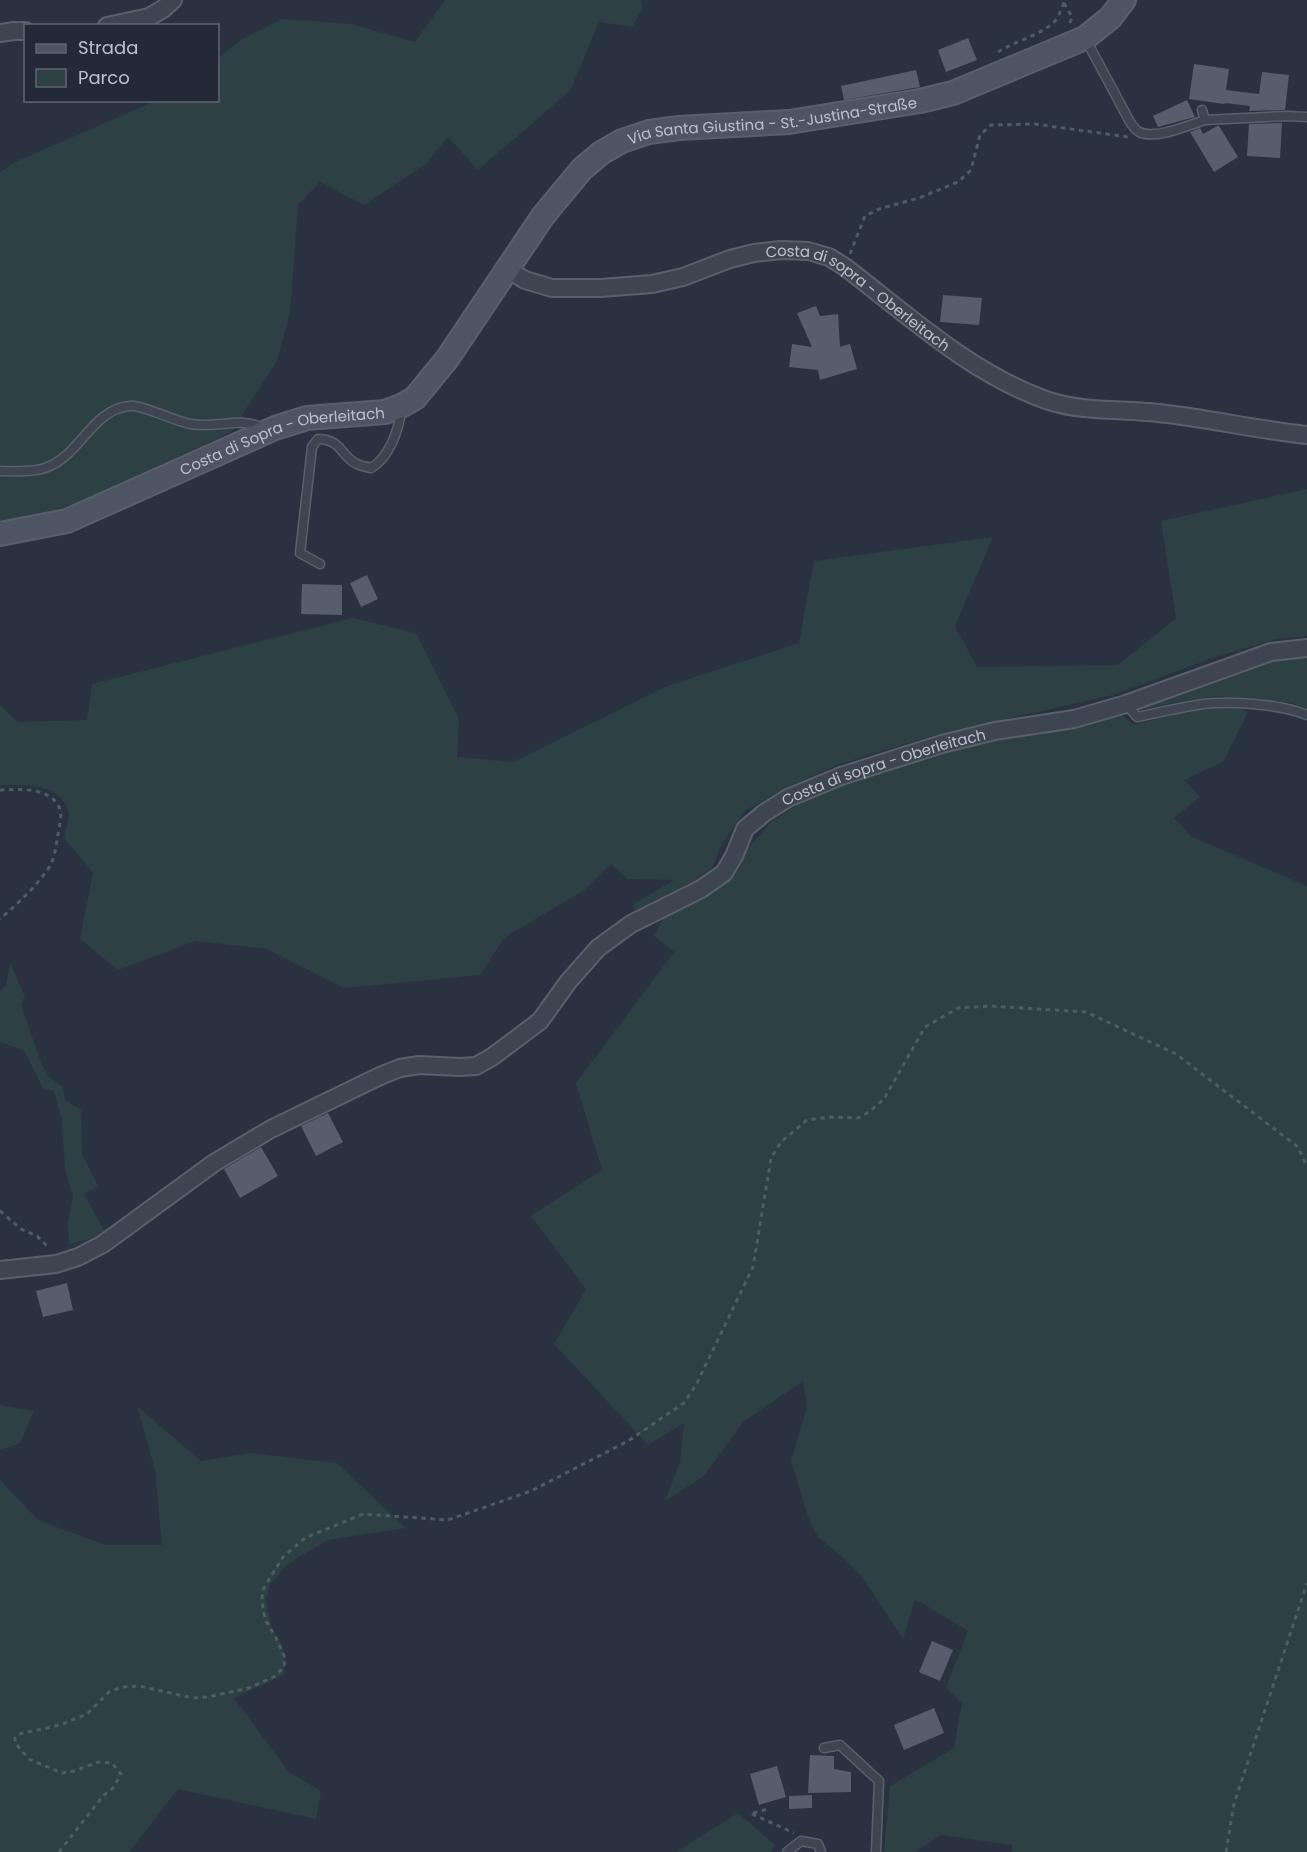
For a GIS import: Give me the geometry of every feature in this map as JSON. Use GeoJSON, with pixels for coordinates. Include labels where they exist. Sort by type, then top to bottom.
{"type":"FeatureCollection","features":[{"type":"Feature","properties":{"kind":"main road","name":"Via Santa Giustina - St.-Justina-Straße"},"geometry":{"type":"LineString","coordinates":[[507,269],[543,216],[582,169],[601,153],[622,141],[649,132],[679,128],[789,123],[920,101],[953,93],[1085,38],[1110,18],[1124,0]]}},
{"type":"Feature","properties":{"kind":"main road","name":"Costa di Sopra - Oberleitach"},"geometry":{"type":"LineString","coordinates":[[0,534],[67,521],[268,431],[307,418],[385,412],[401,406],[415,398],[428,384],[507,269]]}},
{"type":"Feature","properties":{"kind":"street"},"geometry":{"type":"LineString","coordinates":[[116,24],[149,17],[174,0]]}},
{"type":"Feature","properties":{"kind":"street"},"geometry":{"type":"LineString","coordinates":[[0,33],[14,30],[24,32]]}},
{"type":"Feature","properties":{"kind":"street","name":"Costa di sopra - Oberleitach"},"geometry":{"type":"LineString","coordinates":[[507,269],[525,280],[552,288],[601,288],[652,284],[683,277],[730,259],[754,253],[781,250],[808,251],[829,256],[961,356],[1020,390],[1047,401],[1070,406],[1139,410],[1195,417],[1307,435]]}},
{"type":"Feature","properties":{"kind":"street","name":"Costa di sopra - Oberleitach"},"geometry":{"type":"LineString","coordinates":[[0,1270],[56,1263],[78,1257],[103,1244],[214,1163],[281,1124],[380,1076],[400,1068],[419,1065],[476,1066],[492,1057],[540,1021],[568,982],[598,948],[631,924],[701,889],[724,873],[745,830],[764,813],[788,798],[841,776],[942,744],[995,731],[1074,719],[1126,704],[1271,652],[1307,648]]}},
{"type":"Feature","properties":{"kind":"lane"},"geometry":{"type":"LineString","coordinates":[[1085,38],[1130,122],[1138,132],[1150,135],[1205,120],[1307,117]]}},
{"type":"Feature","properties":{"kind":"lane"},"geometry":{"type":"LineString","coordinates":[[1202,110],[1205,120]]}},
{"type":"Feature","properties":{"kind":"lane"},"geometry":{"type":"LineString","coordinates":[[0,471],[21,472],[50,466],[71,451],[109,412],[131,405],[192,425],[253,423],[268,431]]}},
{"type":"Feature","properties":{"kind":"lane"},"geometry":{"type":"LineString","coordinates":[[320,564],[300,553],[312,447],[318,439],[328,440],[340,447],[355,464],[371,468],[380,463],[389,447],[400,422],[401,406]]}},
{"type":"Feature","properties":{"kind":"lane"},"geometry":{"type":"LineString","coordinates":[[1126,704],[1137,717],[1199,704],[1269,706],[1292,709],[1307,715]]}},
{"type":"Feature","properties":{"kind":"lane"},"geometry":{"type":"LineString","coordinates":[[824,1748],[840,1745],[879,1781],[876,1852]]}},
{"type":"Feature","properties":{"kind":"lane"},"geometry":{"type":"LineString","coordinates":[[787,1852],[801,1841],[818,1844],[821,1852]]}},
{"type":"Feature","properties":{"kind":"path"},"geometry":{"type":"LineString","coordinates":[[992,57],[1054,21],[1064,2]]}},
{"type":"Feature","properties":{"kind":"path"},"geometry":{"type":"LineString","coordinates":[[845,267],[866,216],[879,209],[919,198],[958,182],[971,170],[980,135],[991,125],[1035,124],[1134,138],[1138,132]]}},
{"type":"Feature","properties":{"kind":"path"},"geometry":{"type":"LineString","coordinates":[[0,790],[33,790],[54,800],[60,808],[54,856],[48,869],[19,902],[0,919]]}},
{"type":"Feature","properties":{"kind":"path"},"geometry":{"type":"LineString","coordinates":[[59,1852],[103,1796],[113,1788],[121,1774],[112,1763],[98,1762],[62,1773],[29,1759],[15,1743],[15,1738],[19,1734],[60,1725],[87,1714],[109,1692],[122,1687],[139,1686],[193,1698],[249,1688],[274,1677],[284,1668],[285,1658],[266,1622],[262,1597],[264,1588],[283,1557],[305,1538],[363,1514],[448,1520],[531,1491],[628,1441],[684,1402],[696,1385],[753,1267],[771,1158],[781,1142],[807,1120],[830,1117],[858,1118],[869,1112],[884,1099],[926,1027],[944,1015],[958,1008],[990,1006],[1086,1012],[1176,1054],[1298,1147],[1307,1167]]}},
{"type":"Feature","properties":{"kind":"path"},"geometry":{"type":"LineString","coordinates":[[0,1211],[21,1229],[37,1236],[48,1247],[56,1263]]}},
{"type":"Feature","properties":{"kind":"path"},"geometry":{"type":"LineString","coordinates":[[1226,1852],[1234,1804],[1307,1583]]}},
{"type":"Feature","properties":{"kind":"path"},"geometry":{"type":"LineString","coordinates":[[768,1809],[752,1814],[793,1832]]}},
{"type":"Feature","properties":{"kind":"green space"},"geometry":{"type":"Polygon","coordinates":[[[445,0],[640,0],[643,8],[632,27],[599,22],[570,91],[478,170],[448,137],[426,164],[364,205],[320,182],[298,205],[290,313],[277,361],[231,432],[81,502],[36,516],[0,522],[0,172],[13,163],[153,102],[219,102],[219,58],[239,41],[283,19],[352,24],[415,42],[445,0]]]}},
{"type":"Feature","properties":{"kind":"green space"},"geometry":{"type":"Polygon","coordinates":[[[1307,489],[1307,636],[1277,639],[1216,657],[1113,695],[932,736],[840,764],[792,785],[746,810],[723,842],[712,868],[696,880],[635,910],[632,905],[674,880],[627,879],[611,864],[586,889],[504,938],[480,975],[344,988],[267,949],[195,941],[118,970],[80,939],[93,873],[64,838],[68,810],[64,801],[49,790],[39,787],[0,785],[0,705],[18,722],[87,720],[92,684],[353,618],[416,633],[459,719],[457,757],[513,762],[667,686],[799,643],[814,561],[993,537],[955,626],[977,667],[1118,665],[1176,618],[1161,521],[1307,489]]]}},
{"type":"Feature","properties":{"kind":"green space"},"geometry":{"type":"Polygon","coordinates":[[[1307,657],[1307,709],[1292,703],[1218,696],[1146,709],[1140,706],[1243,668],[1275,660],[1307,657]]]}},
{"type":"Feature","properties":{"kind":"green space"},"geometry":{"type":"Polygon","coordinates":[[[1197,708],[1239,708],[1248,712],[1223,762],[1184,780],[1200,797],[1174,818],[1192,837],[1307,886],[1307,1852],[1012,1852],[1012,1845],[941,1835],[915,1852],[884,1852],[890,1786],[954,1748],[962,1703],[946,1687],[968,1631],[915,1599],[903,1639],[863,1578],[818,1537],[808,1517],[791,1461],[807,1407],[803,1381],[743,1422],[704,1476],[665,1501],[680,1462],[684,1423],[648,1445],[554,1344],[586,1289],[531,1216],[602,1170],[576,1083],[674,952],[654,936],[664,917],[703,896],[739,869],[747,849],[771,822],[797,805],[862,777],[965,747],[1094,723],[1121,714],[1134,725],[1197,708]]]}},
{"type":"Feature","properties":{"kind":"green space"},"geometry":{"type":"Polygon","coordinates":[[[10,963],[25,997],[21,1005],[42,1065],[49,1077],[63,1087],[65,1100],[81,1110],[82,1154],[98,1186],[84,1194],[106,1234],[69,1245],[68,1222],[73,1196],[65,1170],[62,1120],[54,1091],[43,1088],[24,1050],[0,1042],[0,991],[6,985],[10,963]]]}},
{"type":"Feature","properties":{"kind":"green space"},"geometry":{"type":"Polygon","coordinates":[[[0,1405],[34,1411],[20,1443],[0,1450],[0,1405]]]}},
{"type":"Feature","properties":{"kind":"green space"},"geometry":{"type":"Polygon","coordinates":[[[137,1406],[201,1461],[250,1453],[337,1463],[406,1528],[328,1540],[284,1568],[270,1585],[266,1600],[271,1626],[282,1645],[286,1659],[284,1674],[234,1698],[289,1772],[321,1791],[316,1819],[178,1789],[129,1852],[0,1852],[0,1480],[38,1520],[105,1545],[162,1545],[155,1470],[137,1406]]]}},
{"type":"Feature","properties":{"kind":"green space"},"geometry":{"type":"Polygon","coordinates":[[[738,1813],[775,1845],[771,1852],[676,1852],[738,1813]]]}},
{"type":"Feature","properties":{"kind":"building"},"geometry":{"type":"Polygon","coordinates":[[[968,38],[977,60],[946,72],[938,50],[968,38]]]}},
{"type":"Feature","properties":{"kind":"building"},"geometry":{"type":"Polygon","coordinates":[[[1194,64],[1229,69],[1226,90],[1259,94],[1262,72],[1289,75],[1285,110],[1249,111],[1250,106],[1189,99],[1194,64]]]}},
{"type":"Feature","properties":{"kind":"building"},"geometry":{"type":"Polygon","coordinates":[[[916,70],[920,87],[844,100],[841,86],[916,70]]]}},
{"type":"Feature","properties":{"kind":"building"},"geometry":{"type":"Polygon","coordinates":[[[1187,100],[1195,117],[1158,127],[1153,116],[1187,100]]]}},
{"type":"Feature","properties":{"kind":"building"},"geometry":{"type":"Polygon","coordinates":[[[1282,123],[1280,158],[1247,156],[1249,124],[1282,123]]]}},
{"type":"Feature","properties":{"kind":"building"},"geometry":{"type":"Polygon","coordinates":[[[1217,126],[1238,157],[1214,172],[1190,132],[1200,128],[1203,134],[1217,126]]]}},
{"type":"Feature","properties":{"kind":"building"},"geometry":{"type":"Polygon","coordinates":[[[943,295],[982,298],[979,325],[940,322],[943,295]]]}},
{"type":"Feature","properties":{"kind":"building"},"geometry":{"type":"Polygon","coordinates":[[[816,306],[820,316],[838,314],[840,347],[850,344],[857,369],[820,380],[818,370],[789,367],[792,344],[812,347],[797,313],[816,306]]]}},
{"type":"Feature","properties":{"kind":"building"},"geometry":{"type":"Polygon","coordinates":[[[367,575],[378,599],[361,607],[350,583],[367,575]]]}},
{"type":"Feature","properties":{"kind":"building"},"geometry":{"type":"Polygon","coordinates":[[[302,584],[342,585],[342,615],[301,614],[302,584]]]}},
{"type":"Feature","properties":{"kind":"building"},"geometry":{"type":"Polygon","coordinates":[[[328,1113],[343,1142],[316,1156],[301,1126],[328,1113]]]}},
{"type":"Feature","properties":{"kind":"building"},"geometry":{"type":"Polygon","coordinates":[[[261,1147],[278,1176],[240,1198],[224,1169],[261,1147]]]}},
{"type":"Feature","properties":{"kind":"building"},"geometry":{"type":"Polygon","coordinates":[[[67,1283],[73,1310],[43,1317],[36,1291],[67,1283]]]}},
{"type":"Feature","properties":{"kind":"building"},"geometry":{"type":"Polygon","coordinates":[[[932,1641],[953,1650],[940,1681],[919,1672],[932,1641]]]}},
{"type":"Feature","properties":{"kind":"building"},"geometry":{"type":"Polygon","coordinates":[[[934,1708],[944,1733],[904,1750],[894,1725],[934,1708]]]}},
{"type":"Feature","properties":{"kind":"building"},"geometry":{"type":"Polygon","coordinates":[[[810,1755],[834,1756],[834,1769],[851,1772],[851,1792],[808,1793],[810,1755]]]}},
{"type":"Feature","properties":{"kind":"building"},"geometry":{"type":"Polygon","coordinates":[[[777,1766],[786,1797],[759,1805],[750,1774],[777,1766]]]}},
{"type":"Feature","properties":{"kind":"building"},"geometry":{"type":"Polygon","coordinates":[[[812,1795],[812,1808],[789,1809],[789,1796],[812,1795]]]}}]}
